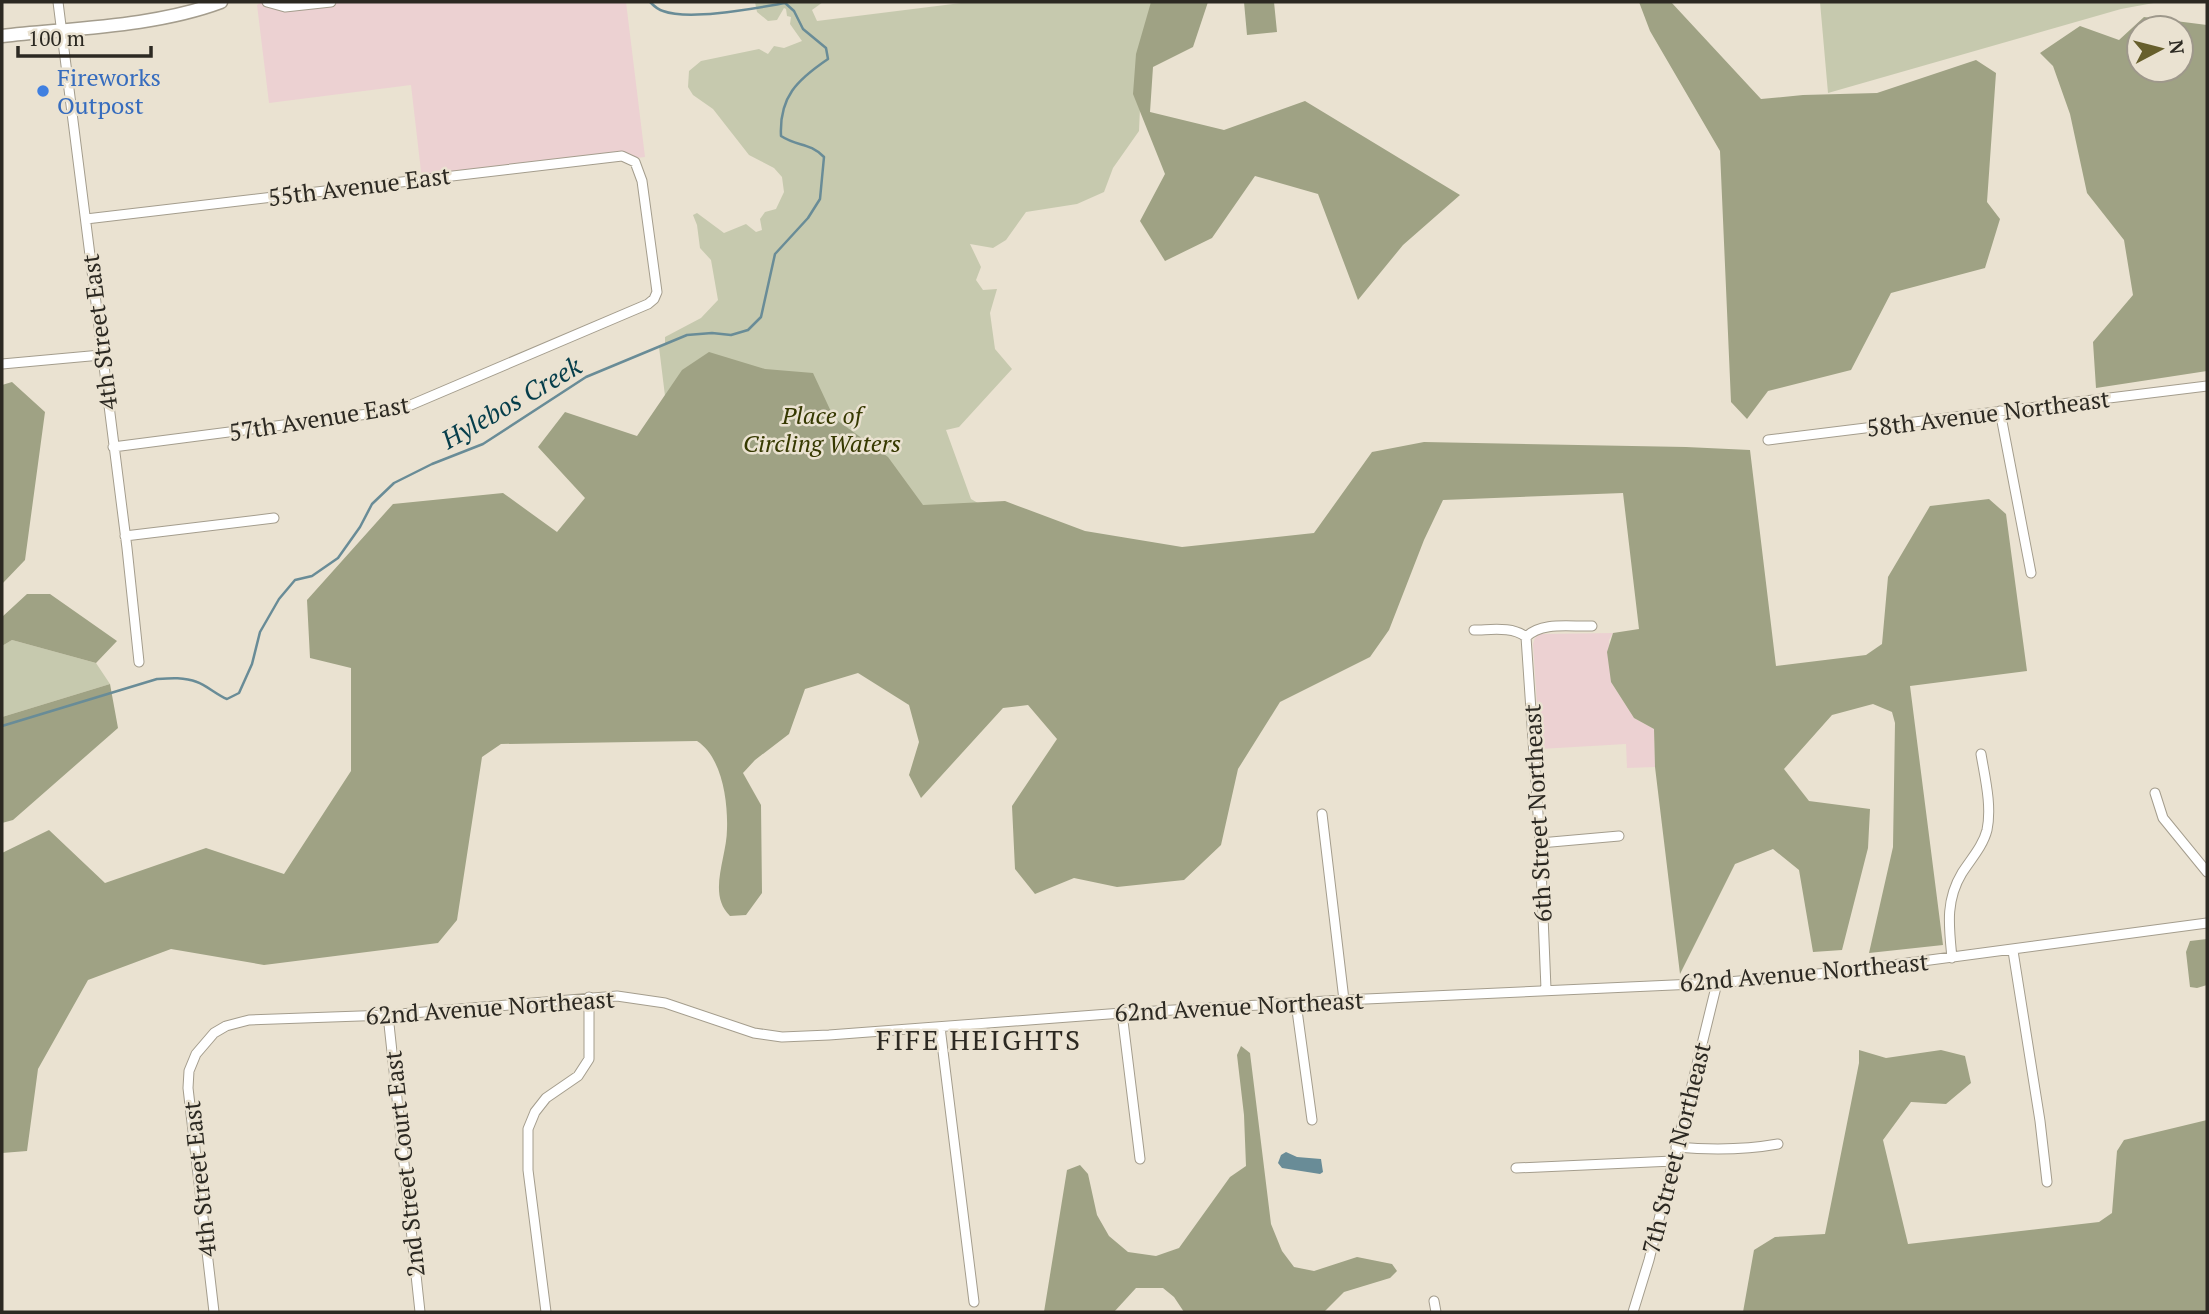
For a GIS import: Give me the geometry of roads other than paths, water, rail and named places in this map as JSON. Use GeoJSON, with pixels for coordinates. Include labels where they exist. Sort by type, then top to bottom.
{"type":"FeatureCollection","features":[{"type":"Feature","properties":{"kind":"main road"},"geometry":{"type":"LineString","coordinates":[[2,36],[170,17],[221,2]]}},
{"type":"Feature","properties":{"kind":"street","name":"4th Street East"},"geometry":{"type":"LineString","coordinates":[[58,2],[139,662]]}},
{"type":"Feature","properties":{"kind":"street"},"geometry":{"type":"LineString","coordinates":[[267,2],[285,7],[331,2]]}},
{"type":"Feature","properties":{"kind":"street","name":"55th Avenue East"},"geometry":{"type":"LineString","coordinates":[[86,219],[605,157],[622,156],[632,159]]}},
{"type":"Feature","properties":{"kind":"street","name":"57th Avenue East"},"geometry":{"type":"LineString","coordinates":[[113,447],[399,410],[648,304],[657,292],[642,181],[639,168],[632,159]]}},
{"type":"Feature","properties":{"kind":"street"},"geometry":{"type":"LineString","coordinates":[[2,364],[101,355]]}},
{"type":"Feature","properties":{"kind":"street","name":"58th Avenue Northeast"},"geometry":{"type":"LineString","coordinates":[[1768,440],[2207,386]]}},
{"type":"Feature","properties":{"kind":"street"},"geometry":{"type":"LineString","coordinates":[[2000,411],[2031,573]]}},
{"type":"Feature","properties":{"kind":"street"},"geometry":{"type":"LineString","coordinates":[[125,536],[274,518]]}},
{"type":"Feature","properties":{"kind":"street"},"geometry":{"type":"LineString","coordinates":[[1474,630],[1512,630],[1519,631],[1526,637],[1546,626],[1592,626]]}},
{"type":"Feature","properties":{"kind":"street","name":"6th Street Northeast"},"geometry":{"type":"LineString","coordinates":[[1526,637],[1540,843],[1546,989]]}},
{"type":"Feature","properties":{"kind":"street"},"geometry":{"type":"LineString","coordinates":[[1952,958],[1949,907],[1955,886],[1983,841],[1988,821],[1981,754]]}},
{"type":"Feature","properties":{"kind":"street"},"geometry":{"type":"LineString","coordinates":[[2155,793],[2162,818],[2207,872]]}},
{"type":"Feature","properties":{"kind":"street"},"geometry":{"type":"LineString","coordinates":[[1322,814],[1344,1000]]}},
{"type":"Feature","properties":{"kind":"street"},"geometry":{"type":"LineString","coordinates":[[1540,843],[1619,836]]}},
{"type":"Feature","properties":{"kind":"street","name":"62nd Avenue Northeast"},"geometry":{"type":"LineString","coordinates":[[199,1048],[214,1033],[226,1026],[249,1020],[388,1015],[589,997],[648,999],[695,1012],[754,1034],[782,1037],[1122,1013],[1717,982],[1840,972],[2207,923]]}},
{"type":"Feature","properties":{"kind":"street"},"geometry":{"type":"LineString","coordinates":[[2013,951],[2047,1181]]}},
{"type":"Feature","properties":{"kind":"street","name":"7th Street Northeast"},"geometry":{"type":"LineString","coordinates":[[1633,1312],[1649,1260],[1717,982]]}},
{"type":"Feature","properties":{"kind":"street"},"geometry":{"type":"LineString","coordinates":[[546,1312],[528,1170],[528,1129],[535,1111],[546,1098],[578,1076],[589,1059],[589,997]]}},
{"type":"Feature","properties":{"kind":"street"},"geometry":{"type":"LineString","coordinates":[[1296,1003],[1312,1120]]}},
{"type":"Feature","properties":{"kind":"street"},"geometry":{"type":"LineString","coordinates":[[1122,1013],[1140,1159]]}},
{"type":"Feature","properties":{"kind":"street","name":"2nd Street Court East"},"geometry":{"type":"LineString","coordinates":[[388,1015],[420,1312]]}},
{"type":"Feature","properties":{"kind":"street"},"geometry":{"type":"LineString","coordinates":[[940,1027],[974,1302]]}},
{"type":"Feature","properties":{"kind":"street","name":"4th Street East"},"geometry":{"type":"LineString","coordinates":[[199,1048],[190,1071],[190,1113],[214,1312]]}},
{"type":"Feature","properties":{"kind":"street"},"geometry":{"type":"LineString","coordinates":[[1676,1147],[1742,1149],[1778,1144]]}},
{"type":"Feature","properties":{"kind":"street"},"geometry":{"type":"LineString","coordinates":[[1516,1168],[1673,1161]]}},
{"type":"Feature","properties":{"kind":"street"},"geometry":{"type":"LineString","coordinates":[[1434,1301],[1436,1312]]}},
{"type":"Feature","properties":{"kind":"water"},"geometry":{"type":"Polygon","coordinates":[[[1286,1152],[1297,1157],[1321,1159],[1323,1172],[1320,1174],[1282,1168],[1278,1163],[1281,1155],[1286,1152]]]}},
{"type":"Feature","properties":{"kind":"waterway"},"geometry":{"type":"LineString","coordinates":[[650,2],[661,10],[689,15],[723,13],[785,3]]}},
{"type":"Feature","properties":{"kind":"waterway","name":"Hylebos Creek"},"geometry":{"type":"LineString","coordinates":[[2,726],[157,679],[192,680],[227,699],[239,693],[252,664],[260,632],[279,599],[295,580],[312,576],[338,558],[372,504],[394,483],[432,464],[483,444],[586,377],[687,335],[731,335],[748,330],[761,317],[775,254],[808,218],[820,199],[824,157],[813,149],[781,136],[781,122],[783,110],[792,91],[807,74],[828,59],[826,48],[803,29],[794,11],[784,2]]}},
{"type":"Feature","properties":{"kind":"place","name":"Fireworks Outpost"},"geometry":{"type":"Point","coordinates":[43,91]}},
{"type":"Feature","properties":{"kind":"district","name":"FIFE HEIGHTS"},"geometry":{"type":"Point","coordinates":[979,1039]}},
{"type":"Feature","properties":{"kind":"park label","name":"Place of Circling Waters"},"geometry":{"type":"Point","coordinates":[822,429]}}]}
